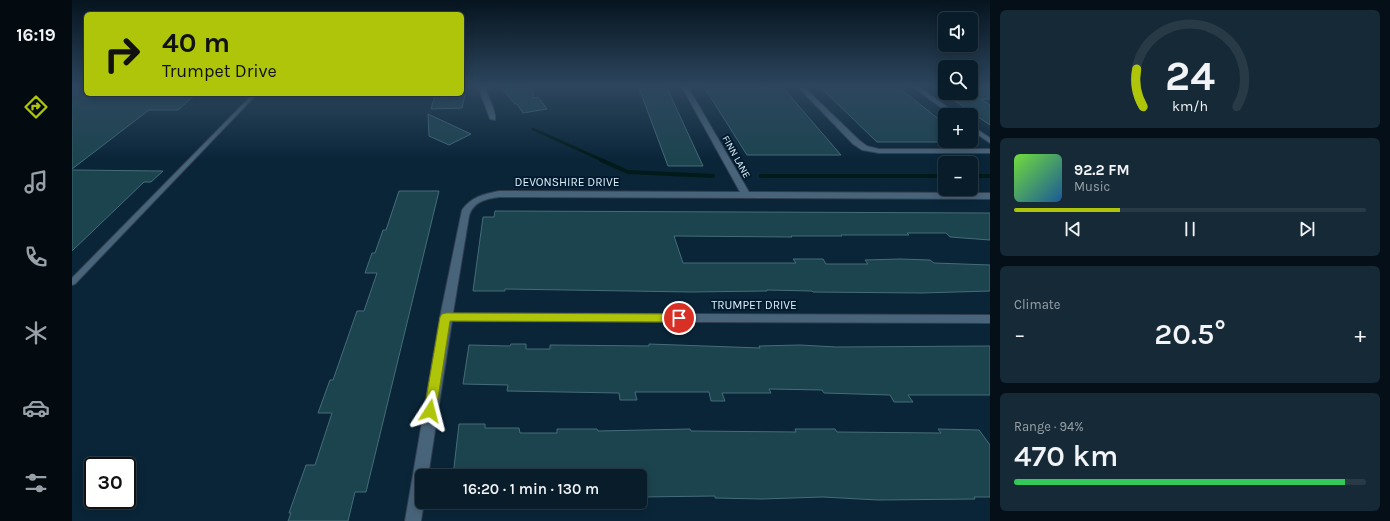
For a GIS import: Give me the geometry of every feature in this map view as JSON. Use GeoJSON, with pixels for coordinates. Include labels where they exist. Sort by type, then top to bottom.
{"type":"FeatureCollection","features":[{"type":"Feature","properties":{"kind":"street"},"geometry":{"type":"LineString","coordinates":[[491,111],[493,119]]}},
{"type":"Feature","properties":{"kind":"street","name":"FINN LANE"},"geometry":{"type":"LineString","coordinates":[[699,111],[746,195]]}},
{"type":"Feature","properties":{"kind":"street"},"geometry":{"type":"LineString","coordinates":[[826,111],[856,142],[865,148],[879,151],[990,151]]}},
{"type":"Feature","properties":{"kind":"street"},"geometry":{"type":"LineString","coordinates":[[978,132],[990,141]]}},
{"type":"Feature","properties":{"kind":"street","name":"DEVONSHIRE DRIVE"},"geometry":{"type":"LineString","coordinates":[[412,521],[446,317],[466,208],[470,203],[478,199],[499,194],[990,196]]}},
{"type":"Feature","properties":{"kind":"street","name":"TRUMPET DRIVE"},"geometry":{"type":"LineString","coordinates":[[446,317],[990,319]]}},
{"type":"Feature","properties":{"kind":"lane"},"geometry":{"type":"LineString","coordinates":[[72,282],[238,111]]}},
{"type":"Feature","properties":{"kind":"building"},"geometry":{"type":"Polygon","coordinates":[[[72,111],[147,111],[72,169],[72,111]]]}},
{"type":"Feature","properties":{"kind":"building"},"geometry":{"type":"Polygon","coordinates":[[[648,111],[678,111],[703,166],[668,166],[648,111]]]}},
{"type":"Feature","properties":{"kind":"building"},"geometry":{"type":"Polygon","coordinates":[[[719,111],[803,111],[841,155],[747,155],[719,111]]]}},
{"type":"Feature","properties":{"kind":"building"},"geometry":{"type":"Polygon","coordinates":[[[845,111],[929,111],[938,118],[938,142],[877,142],[845,111]]]}},
{"type":"Feature","properties":{"kind":"building"},"geometry":{"type":"Polygon","coordinates":[[[978,111],[990,111],[990,125],[978,117],[978,111]]]}},
{"type":"Feature","properties":{"kind":"building"},"geometry":{"type":"Polygon","coordinates":[[[428,114],[471,134],[449,145],[429,136],[428,114]]]}},
{"type":"Feature","properties":{"kind":"building"},"geometry":{"type":"Polygon","coordinates":[[[72,170],[163,171],[151,182],[144,182],[72,251],[72,170]]]}},
{"type":"Feature","properties":{"kind":"building"},"geometry":{"type":"Polygon","coordinates":[[[399,191],[439,191],[366,492],[355,492],[348,521],[288,521],[291,513],[289,513],[306,465],[315,465],[332,413],[318,413],[330,380],[333,380],[357,311],[364,311],[377,273],[365,273],[372,253],[375,253],[383,230],[386,230],[399,191]]]}},
{"type":"Feature","properties":{"kind":"building"},"geometry":{"type":"Polygon","coordinates":[[[495,211],[990,213],[990,240],[950,237],[946,233],[907,233],[909,235],[791,236],[792,237],[674,236],[683,263],[796,263],[793,259],[823,259],[826,264],[868,264],[865,260],[900,259],[930,260],[934,263],[990,265],[990,291],[921,293],[767,290],[691,292],[505,289],[505,291],[473,291],[483,217],[494,217],[495,211]]]}},
{"type":"Feature","properties":{"kind":"building"},"geometry":{"type":"Polygon","coordinates":[[[511,344],[526,344],[526,349],[550,349],[550,345],[649,346],[649,344],[760,348],[759,346],[800,345],[836,347],[990,346],[990,395],[908,395],[913,402],[894,402],[890,395],[824,393],[822,390],[769,389],[771,393],[722,393],[725,401],[711,401],[709,392],[635,392],[637,400],[620,400],[619,393],[507,391],[508,385],[463,384],[469,345],[510,346],[511,344]]]}},
{"type":"Feature","properties":{"kind":"building"},"geometry":{"type":"Polygon","coordinates":[[[459,424],[485,424],[485,428],[519,428],[520,433],[557,433],[557,429],[597,429],[598,431],[690,429],[691,431],[796,432],[795,429],[835,429],[837,432],[941,433],[938,429],[979,430],[990,445],[990,497],[974,497],[975,499],[878,500],[823,497],[762,499],[715,498],[715,496],[647,497],[647,469],[454,469],[459,424]]]}},
{"type":"Feature","properties":{"kind":"waterway"},"geometry":{"type":"LineString","coordinates":[[533,129],[604,161]]}},
{"type":"Feature","properties":{"kind":"waterway"},"geometry":{"type":"LineString","coordinates":[[601,160],[628,172],[713,176]]}},
{"type":"Feature","properties":{"kind":"waterway"},"geometry":{"type":"LineString","coordinates":[[761,176],[938,176]]}},
{"type":"Feature","properties":{"kind":"waterway"},"geometry":{"type":"LineString","coordinates":[[978,176],[990,176]]}},
{"type":"Feature","properties":{"kind":"route"},"geometry":{"type":"LineString","coordinates":[[430,411],[446,317],[679,318]]}}]}
